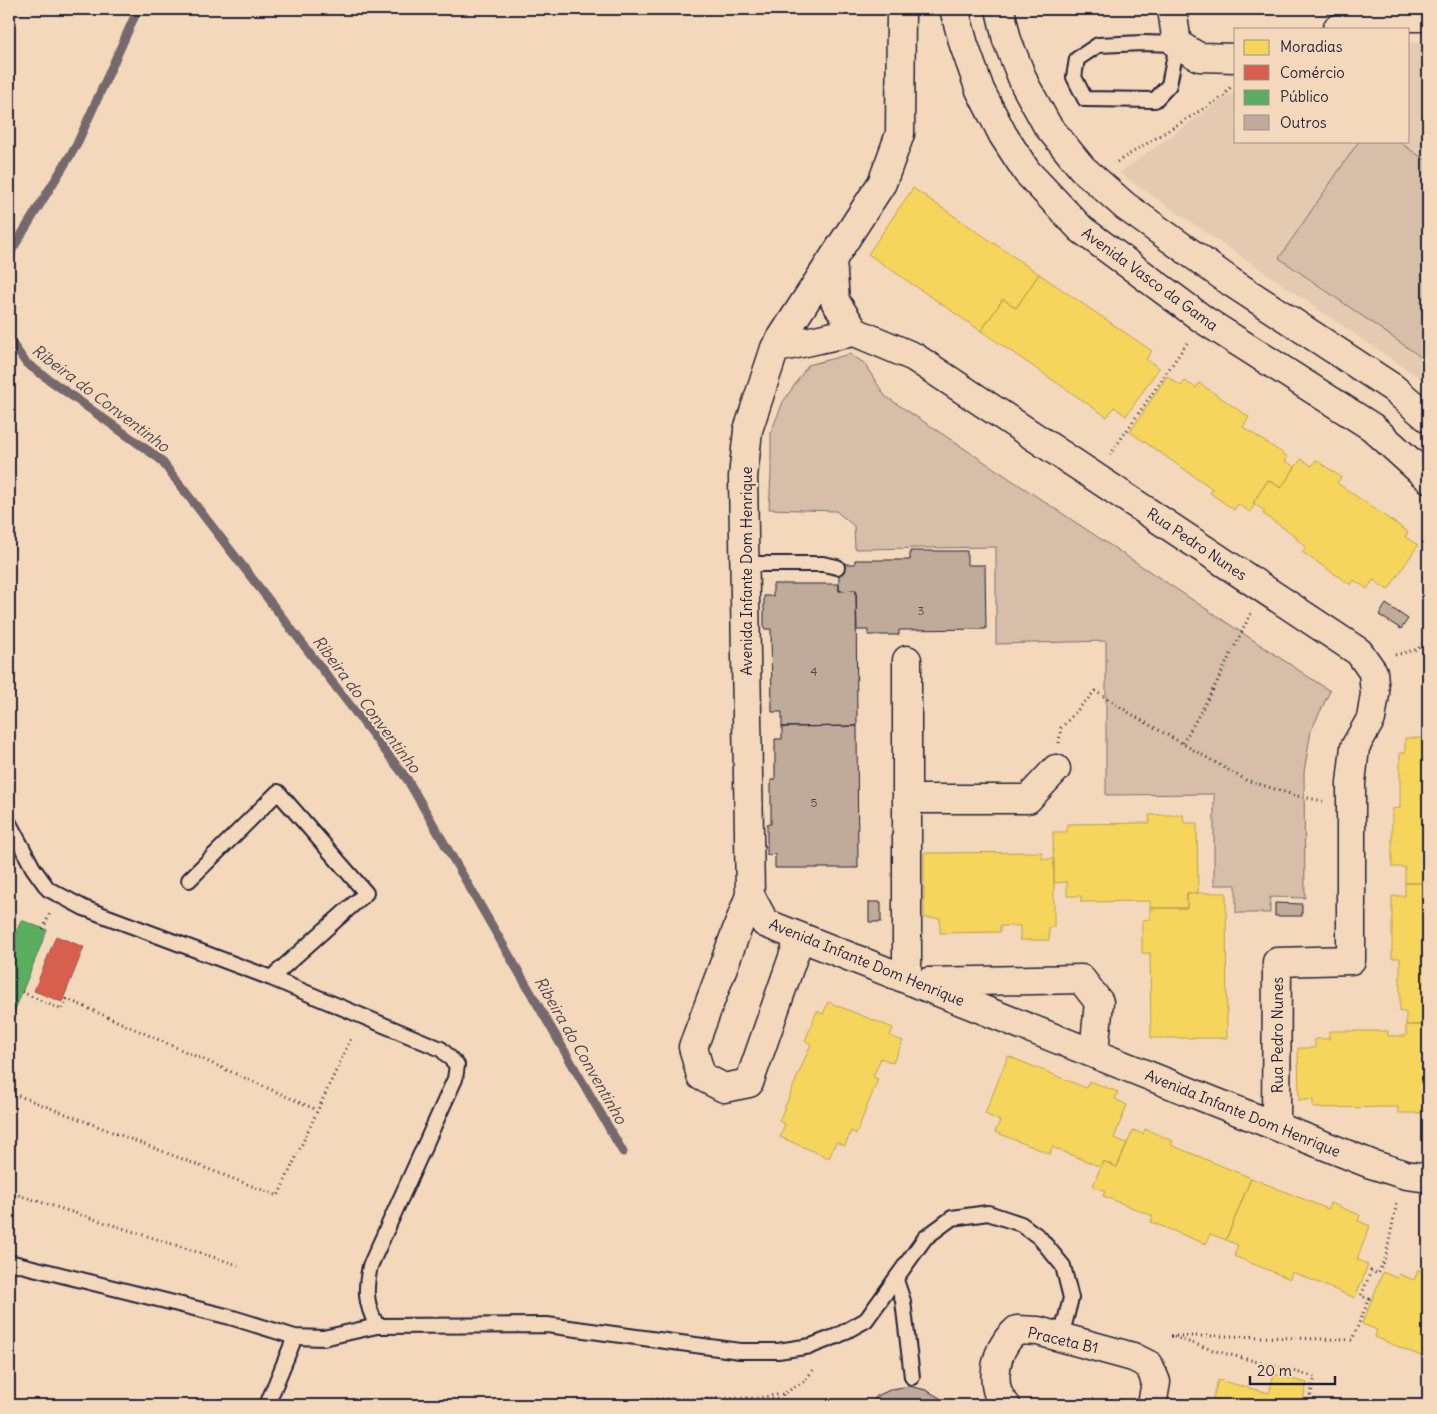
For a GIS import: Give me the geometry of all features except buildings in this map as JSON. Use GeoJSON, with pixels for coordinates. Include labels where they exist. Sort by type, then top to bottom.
{"type":"FeatureCollection","features":[{"type":"Feature","properties":{"kind":"street"},"geometry":{"type":"LineString","coordinates":[[775,348],[805,343],[822,337],[855,332],[834,301],[832,260],[882,183],[900,134],[901,9]]}},
{"type":"Feature","properties":{"kind":"street","name":"Avenida Vasco da Gama"},"geometry":{"type":"LineString","coordinates":[[954,9],[980,90],[1002,135],[1027,172],[1081,229],[1204,320],[1372,427],[1428,478]]}},
{"type":"Feature","properties":{"kind":"street"},"geometry":{"type":"LineString","coordinates":[[1000,9],[1007,40],[1025,86],[1047,125],[1082,168],[1133,211],[1231,282],[1393,388],[1428,418]]}},
{"type":"Feature","properties":{"kind":"street"},"geometry":{"type":"LineString","coordinates":[[1172,9],[1177,44],[1199,57],[1234,58]]}},
{"type":"Feature","properties":{"kind":"street"},"geometry":{"type":"LineString","coordinates":[[1341,28],[1360,21],[1428,17]]}},
{"type":"Feature","properties":{"kind":"street","name":"Avenida Infante Dom Henrique"},"geometry":{"type":"LineString","coordinates":[[832,260],[775,348],[748,430],[744,477],[744,564],[750,895],[765,923],[1371,1164],[1417,1177]]}},
{"type":"Feature","properties":{"kind":"street","name":"Rua Pedro Nunes"},"geometry":{"type":"LineString","coordinates":[[855,332],[914,357],[1359,652],[1373,672],[1375,694],[1371,719],[1355,747],[1351,783],[1351,960],[1277,962],[1276,1126]]}},
{"type":"Feature","properties":{"kind":"street"},"geometry":{"type":"LineString","coordinates":[[907,660],[912,980],[1081,979],[1099,1002],[1094,1053]]}},
{"type":"Feature","properties":{"kind":"street"},"geometry":{"type":"LineString","coordinates":[[908,799],[1028,799],[1056,769]]}},
{"type":"Feature","properties":{"kind":"street"},"geometry":{"type":"LineString","coordinates":[[750,895],[693,1047],[701,1076],[724,1088],[749,1083],[800,937]]}},
{"type":"Feature","properties":{"kind":"street","name":"Praceta B1"},"geometry":{"type":"LineString","coordinates":[[1006,1405],[998,1394],[995,1378],[998,1358],[1005,1342],[1017,1330],[1038,1331],[1061,1337],[1133,1357],[1149,1365],[1156,1382],[1152,1405]]}},
{"type":"Feature","properties":{"kind":"lane"},"geometry":{"type":"LineString","coordinates":[[1177,44],[1169,85],[1155,100],[1085,99],[1074,77],[1077,59],[1098,45],[1177,44]]}},
{"type":"Feature","properties":{"kind":"lane"},"geometry":{"type":"LineString","coordinates":[[744,564],[823,564],[837,567]]}},
{"type":"Feature","properties":{"kind":"lane"},"geometry":{"type":"LineString","coordinates":[[189,880],[278,792],[366,893],[271,978]]}},
{"type":"Feature","properties":{"kind":"lane"},"geometry":{"type":"LineString","coordinates":[[9,823],[33,868],[48,889],[84,908],[271,978],[441,1048],[457,1065],[455,1079],[370,1266],[366,1289],[370,1311],[377,1326]]}},
{"type":"Feature","properties":{"kind":"lane"},"geometry":{"type":"LineString","coordinates":[[9,1262],[230,1317],[294,1337],[322,1338],[377,1326],[547,1326],[740,1351],[778,1351],[811,1346],[837,1336],[866,1320],[925,1238],[952,1218],[988,1213],[1021,1224],[1039,1237],[1063,1266],[1071,1298],[1061,1337]]}},
{"type":"Feature","properties":{"kind":"lane"},"geometry":{"type":"LineString","coordinates":[[896,1280],[903,1301],[912,1377]]}},
{"type":"Feature","properties":{"kind":"lane"},"geometry":{"type":"LineString","coordinates":[[267,1405],[294,1337]]}},
{"type":"Feature","properties":{"kind":"path"},"geometry":{"type":"LineString","coordinates":[[1114,164],[1224,96],[1234,84]]}},
{"type":"Feature","properties":{"kind":"path"},"geometry":{"type":"LineString","coordinates":[[1095,476],[1188,342]]}},
{"type":"Feature","properties":{"kind":"path"},"geometry":{"type":"LineString","coordinates":[[1183,743],[1214,688],[1264,589]]}},
{"type":"Feature","properties":{"kind":"path"},"geometry":{"type":"LineString","coordinates":[[1366,662],[1418,649],[1428,637]]}},
{"type":"Feature","properties":{"kind":"path"},"geometry":{"type":"LineString","coordinates":[[1056,769],[1061,728],[1095,691],[1246,780],[1297,796],[1351,806]]}},
{"type":"Feature","properties":{"kind":"path"},"geometry":{"type":"LineString","coordinates":[[22,992],[62,1010],[67,999],[317,1110]]}},
{"type":"Feature","properties":{"kind":"path"},"geometry":{"type":"LineString","coordinates":[[9,1092],[278,1196],[353,1035]]}},
{"type":"Feature","properties":{"kind":"path"},"geometry":{"type":"LineString","coordinates":[[1308,1405],[1315,1377],[1216,1352],[1172,1336],[1352,1340],[1369,1299],[1361,1296],[1371,1271],[1378,1274],[1386,1256],[1397,1202],[1417,1177]]}},
{"type":"Feature","properties":{"kind":"path"},"geometry":{"type":"LineString","coordinates":[[9,1192],[238,1265]]}},
{"type":"Feature","properties":{"kind":"path"},"geometry":{"type":"LineString","coordinates":[[622,1405],[658,1399],[757,1398],[783,1394],[805,1381],[837,1336]]}},
{"type":"Feature","properties":{"kind":"path"},"geometry":{"type":"LineString","coordinates":[[780,1405],[783,1394]]}},
{"type":"Feature","properties":{"kind":"shaded area"},"geometry":{"type":"Polygon","coordinates":[[[1410,43],[1428,43],[1428,384],[1119,173],[1234,93],[1234,142],[1410,142],[1410,43]]]}},
{"type":"Feature","properties":{"kind":"shaded area"},"geometry":{"type":"Polygon","coordinates":[[[1358,142],[1399,142],[1428,162],[1428,362],[1279,258],[1358,142]]]}},
{"type":"Feature","properties":{"kind":"shaded area"},"geometry":{"type":"Polygon","coordinates":[[[850,354],[864,363],[885,396],[1330,691],[1311,731],[1304,772],[1305,898],[1270,897],[1270,913],[1236,913],[1236,885],[1214,885],[1214,794],[1106,795],[1106,641],[996,644],[996,547],[855,549],[854,526],[836,511],[769,509],[771,432],[783,402],[808,365],[850,354]]]}},
{"type":"Feature","properties":{"kind":"waterway","name":"Ribeira do Conventinho"},"geometry":{"type":"LineString","coordinates":[[9,262],[12,250],[76,146],[138,9]]}},
{"type":"Feature","properties":{"kind":"waterway","name":"Ribeira do Conventinho"},"geometry":{"type":"LineString","coordinates":[[9,339],[26,363],[160,459],[407,779],[623,1152]]}}]}
